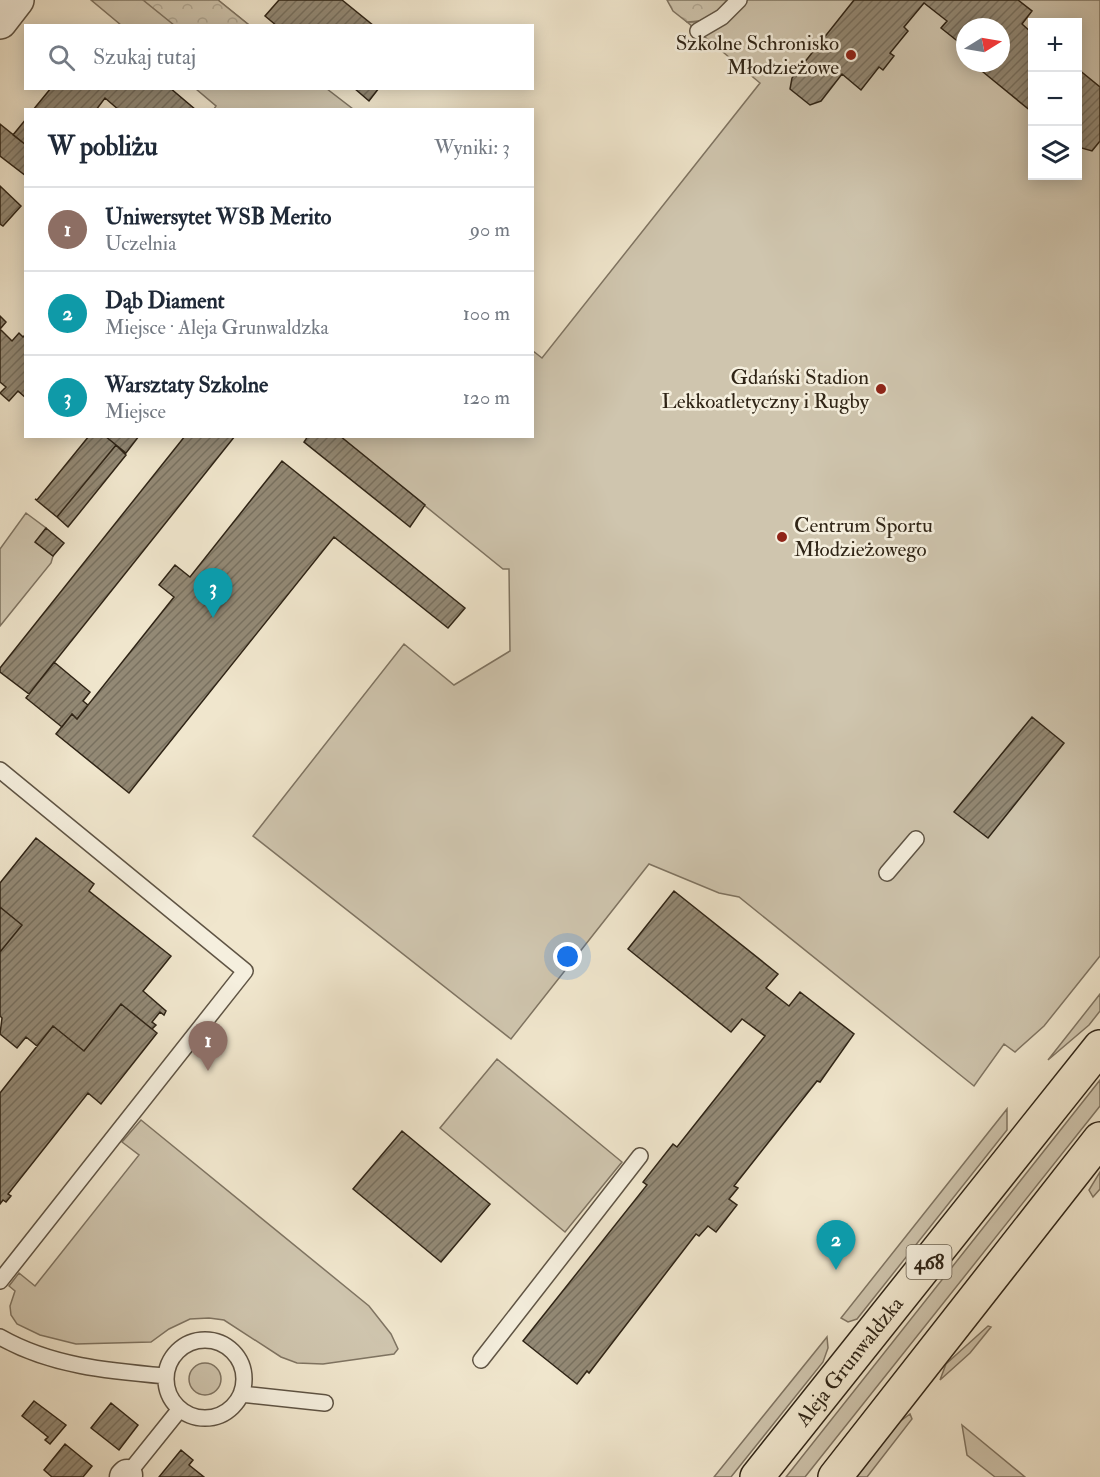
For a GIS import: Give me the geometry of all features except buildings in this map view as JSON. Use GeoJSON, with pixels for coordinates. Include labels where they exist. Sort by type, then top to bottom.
{"type":"FeatureCollection","features":[{"type":"Feature","properties":{"kind":"main road","name":"Aleja Grunwaldzka"},"geometry":{"type":"LineString","coordinates":[[757,1477],[1100,1047]]}},
{"type":"Feature","properties":{"kind":"main road","name":"468"},"geometry":{"type":"LineString","coordinates":[[835,1477],[1100,1139]]}},
{"type":"Feature","properties":{"kind":"street"},"geometry":{"type":"LineString","coordinates":[[0,22],[17,0]]}},
{"type":"Feature","properties":{"kind":"lane"},"geometry":{"type":"LineString","coordinates":[[698,31],[722,17],[739,0]]}},
{"type":"Feature","properties":{"kind":"lane"},"geometry":{"type":"LineString","coordinates":[[0,770],[245,971],[0,1281]]}},
{"type":"Feature","properties":{"kind":"lane"},"geometry":{"type":"LineString","coordinates":[[888,873],[916,838]]}},
{"type":"Feature","properties":{"kind":"lane"},"geometry":{"type":"LineString","coordinates":[[481,1360],[640,1156]]}},
{"type":"Feature","properties":{"kind":"lane"},"geometry":{"type":"LineString","coordinates":[[0,1337],[35,1355],[74,1365],[166,1376]]}},
{"type":"Feature","properties":{"kind":"lane"},"geometry":{"type":"LineString","coordinates":[[195,1341],[214,1341],[230,1348],[239,1358],[244,1376],[242,1394],[231,1408],[214,1417],[202,1418],[180,1408],[167,1388],[166,1376],[175,1354],[184,1345],[195,1341]]}},
{"type":"Feature","properties":{"kind":"lane"},"geometry":{"type":"LineString","coordinates":[[242,1394],[325,1403]]}},
{"type":"Feature","properties":{"kind":"lane"},"geometry":{"type":"LineString","coordinates":[[126,1476],[180,1408]]}},
{"type":"Feature","properties":{"kind":"green space"},"geometry":{"type":"Polygon","coordinates":[[[91,0],[218,0],[248,24],[120,24],[91,0]]]}},
{"type":"Feature","properties":{"kind":"green space"},"geometry":{"type":"Polygon","coordinates":[[[143,0],[218,0],[248,24],[173,24],[143,0]]]}},
{"type":"Feature","properties":{"kind":"green space"},"geometry":{"type":"Polygon","coordinates":[[[667,0],[727,0],[710,17],[687,22],[673,11],[667,0]]]}},
{"type":"Feature","properties":{"kind":"green space","name":"Centrum Sportu Młodzieżowego"},"geometry":{"type":"Polygon","coordinates":[[[727,0],[1100,0],[1100,956],[1044,1026],[1015,1052],[1004,1044],[974,1086],[739,897],[719,893],[649,864],[511,1039],[253,836],[404,644],[454,685],[510,651],[509,569],[503,569],[341,438],[534,438],[534,352],[542,358],[760,83],[687,22],[705,19],[714,14],[727,0]]]}},
{"type":"Feature","properties":{"kind":"green space"},"geometry":{"type":"Polygon","coordinates":[[[197,90],[328,90],[352,108],[215,108],[216,106],[197,90]]]}},
{"type":"Feature","properties":{"kind":"green space"},"geometry":{"type":"Polygon","coordinates":[[[26,513],[46,528],[36,542],[53,556],[51,563],[0,626],[0,549],[26,513]]]}},
{"type":"Feature","properties":{"kind":"green space"},"geometry":{"type":"Polygon","coordinates":[[[1100,994],[1100,1011],[1089,1025],[1048,1060],[1100,994]]]}},
{"type":"Feature","properties":{"kind":"green space"},"geometry":{"type":"Polygon","coordinates":[[[497,1059],[622,1162],[565,1232],[440,1128],[497,1059]]]}},
{"type":"Feature","properties":{"kind":"green space"},"geometry":{"type":"Polygon","coordinates":[[[1100,1080],[1100,1106],[805,1477],[786,1477],[1100,1080]]]}},
{"type":"Feature","properties":{"kind":"green space"},"geometry":{"type":"Polygon","coordinates":[[[1007,1109],[1007,1130],[857,1319],[848,1322],[841,1318],[1007,1109]]]}},
{"type":"Feature","properties":{"kind":"green space"},"geometry":{"type":"Polygon","coordinates":[[[141,1120],[369,1306],[391,1334],[398,1349],[394,1354],[323,1364],[297,1363],[281,1357],[224,1320],[209,1318],[190,1319],[169,1329],[151,1342],[76,1344],[40,1335],[17,1324],[11,1315],[10,1306],[15,1291],[9,1286],[19,1273],[35,1286],[139,1155],[122,1142],[141,1120]]]}},
{"type":"Feature","properties":{"kind":"green space"},"geometry":{"type":"Polygon","coordinates":[[[1100,1172],[1100,1189],[1093,1197],[1089,1190],[1100,1172]]]}},
{"type":"Feature","properties":{"kind":"green space"},"geometry":{"type":"Polygon","coordinates":[[[988,1326],[991,1327],[970,1353],[940,1380],[946,1364],[988,1326]]]}},
{"type":"Feature","properties":{"kind":"green space"},"geometry":{"type":"Polygon","coordinates":[[[827,1337],[828,1348],[823,1362],[731,1477],[714,1477],[827,1337]]]}},
{"type":"Feature","properties":{"kind":"green space"},"geometry":{"type":"Polygon","coordinates":[[[205,1363],[216,1368],[221,1379],[216,1390],[205,1395],[194,1390],[189,1379],[194,1368],[205,1363]]]}},
{"type":"Feature","properties":{"kind":"green space"},"geometry":{"type":"Polygon","coordinates":[[[910,1414],[912,1419],[867,1477],[856,1477],[898,1423],[910,1414]]]}},
{"type":"Feature","properties":{"kind":"green space"},"geometry":{"type":"Polygon","coordinates":[[[962,1425],[1025,1477],[995,1477],[967,1455],[962,1425]]]}},
{"type":"Feature","properties":{"kind":"place","name":"Szkolne Schronisko Młodzieżowe"},"geometry":{"type":"Point","coordinates":[851,55]}},
{"type":"Feature","properties":{"kind":"place","name":"Gdański Stadion Lekkoatletyczny i Rugby"},"geometry":{"type":"Point","coordinates":[881,389]}},
{"type":"Feature","properties":{"kind":"place","name":"Centrum Sportu Młodzieżowego"},"geometry":{"type":"Point","coordinates":[782,537]}},
{"type":"Feature","properties":{"kind":"place","name":"Warsztaty Szkolne"},"geometry":{"type":"Point","coordinates":[213,618]}},
{"type":"Feature","properties":{"kind":"place","name":"Uniwersytet WSB Merito"},"geometry":{"type":"Point","coordinates":[208,1071]}},
{"type":"Feature","properties":{"kind":"place","name":"Dąb Diament"},"geometry":{"type":"Point","coordinates":[836,1270]}}]}
